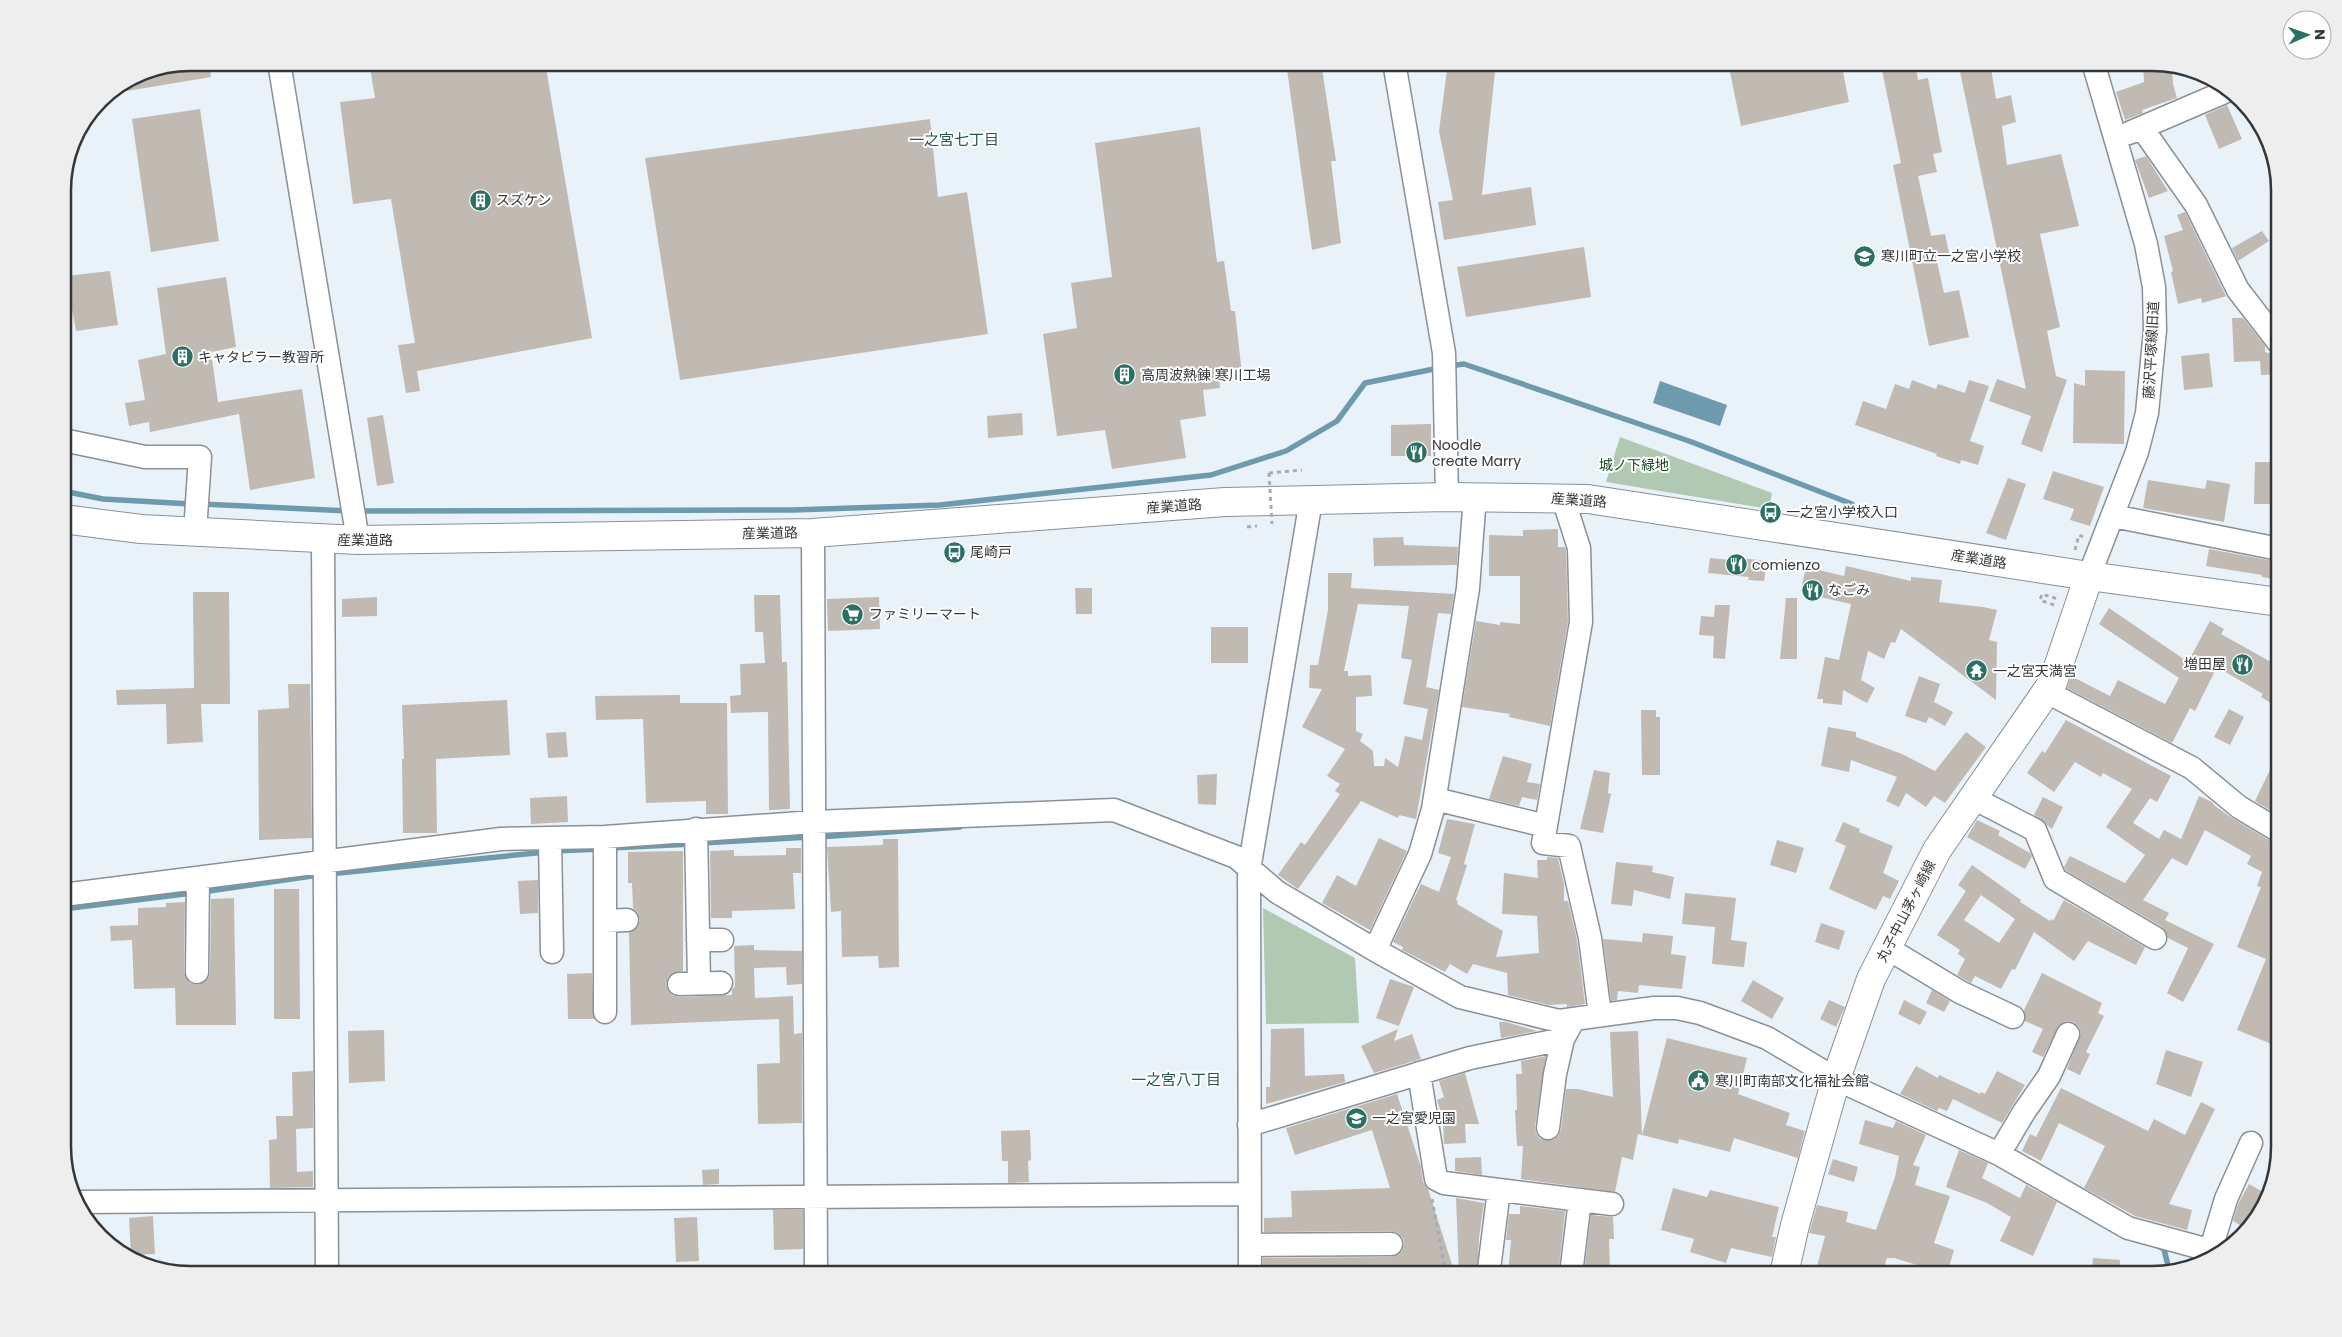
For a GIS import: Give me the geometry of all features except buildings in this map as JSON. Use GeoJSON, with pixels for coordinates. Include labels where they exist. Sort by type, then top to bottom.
{"type":"FeatureCollection","features":[{"type":"Feature","properties":{"kind":"main road","name":"産業道路"},"geometry":{"type":"LineString","coordinates":[[72,520],[141,529],[323,540],[358,540],[813,532],[1225,502],[1448,496],[1563,498],[1588,499],[2089,576],[2270,601]]}},
{"type":"Feature","properties":{"kind":"main road","name":"丸子中山茅ヶ崎線"},"geometry":{"type":"LineString","coordinates":[[1786,1266],[1836,1078],[1871,979],[1937,850],[2053,682],[2089,576]]}},
{"type":"Feature","properties":{"kind":"street"},"geometry":{"type":"LineString","coordinates":[[1396,71],[1444,353],[1448,496]]}},
{"type":"Feature","properties":{"kind":"street","name":"藤沢平塚線旧道"},"geometry":{"type":"LineString","coordinates":[[2089,576],[2137,452],[2147,413],[2155,330],[2154,287],[2146,244],[2096,71]]}},
{"type":"Feature","properties":{"kind":"street"},"geometry":{"type":"LineString","coordinates":[[281,72],[358,540]]}},
{"type":"Feature","properties":{"kind":"street"},"geometry":{"type":"LineString","coordinates":[[2115,140],[2221,94]]}},
{"type":"Feature","properties":{"kind":"street"},"geometry":{"type":"LineString","coordinates":[[2142,128],[2196,205],[2238,290],[2270,332]]}},
{"type":"Feature","properties":{"kind":"street"},"geometry":{"type":"LineString","coordinates":[[72,442],[144,457],[200,457],[195,532]]}},
{"type":"Feature","properties":{"kind":"street"},"geometry":{"type":"LineString","coordinates":[[1375,950],[1420,854],[1435,799],[1468,588],[1475,496]]}},
{"type":"Feature","properties":{"kind":"street"},"geometry":{"type":"LineString","coordinates":[[1563,498],[1579,548],[1581,622],[1543,843],[1569,846],[1590,938],[1600,1015]]}},
{"type":"Feature","properties":{"kind":"street"},"geometry":{"type":"LineString","coordinates":[[1250,1266],[1249,870],[1311,500]]}},
{"type":"Feature","properties":{"kind":"street"},"geometry":{"type":"LineString","coordinates":[[2113,516],[2270,548]]}},
{"type":"Feature","properties":{"kind":"street"},"geometry":{"type":"LineString","coordinates":[[813,532],[816,1266]]}},
{"type":"Feature","properties":{"kind":"street"},"geometry":{"type":"LineString","coordinates":[[323,540],[327,1266]]}},
{"type":"Feature","properties":{"kind":"street"},"geometry":{"type":"LineString","coordinates":[[2047,692],[2192,768],[2238,807],[2271,826]]}},
{"type":"Feature","properties":{"kind":"street"},"geometry":{"type":"LineString","coordinates":[[1973,798],[2034,830],[2055,879],[2155,938]]}},
{"type":"Feature","properties":{"kind":"street"},"geometry":{"type":"LineString","coordinates":[[1435,799],[1546,826]]}},
{"type":"Feature","properties":{"kind":"street"},"geometry":{"type":"LineString","coordinates":[[72,894],[501,840],[604,837],[696,830],[814,832],[1114,810],[1236,857],[1277,892],[1375,950],[1460,996],[1559,1021],[1568,1031]]}},
{"type":"Feature","properties":{"kind":"street"},"geometry":{"type":"LineString","coordinates":[[696,830],[700,984]]}},
{"type":"Feature","properties":{"kind":"street"},"geometry":{"type":"LineString","coordinates":[[604,837],[605,921],[611,999]]}},
{"type":"Feature","properties":{"kind":"street"},"geometry":{"type":"LineString","coordinates":[[550,838],[552,952]]}},
{"type":"Feature","properties":{"kind":"street"},"geometry":{"type":"LineString","coordinates":[[197,972],[198,878]]}},
{"type":"Feature","properties":{"kind":"street"},"geometry":{"type":"LineString","coordinates":[[605,921],[627,920]]}},
{"type":"Feature","properties":{"kind":"street"},"geometry":{"type":"LineString","coordinates":[[698,940],[722,940]]}},
{"type":"Feature","properties":{"kind":"street"},"geometry":{"type":"LineString","coordinates":[[1887,948],[1960,992],[2013,1017]]}},
{"type":"Feature","properties":{"kind":"street"},"geometry":{"type":"LineString","coordinates":[[1249,1125],[1419,1073],[1568,1031],[1600,1015],[1654,1008],[1677,1008],[1700,1013],[1767,1038],[1836,1078],[1999,1154],[2128,1228],[2211,1250]]}},
{"type":"Feature","properties":{"kind":"street"},"geometry":{"type":"LineString","coordinates":[[1548,1128],[1555,1074],[1568,1031]]}},
{"type":"Feature","properties":{"kind":"street"},"geometry":{"type":"LineString","coordinates":[[1999,1154],[2024,1112],[2049,1076],[2068,1034]]}},
{"type":"Feature","properties":{"kind":"street"},"geometry":{"type":"LineString","coordinates":[[1419,1073],[1436,1179],[1444,1183],[1612,1204]]}},
{"type":"Feature","properties":{"kind":"street"},"geometry":{"type":"LineString","coordinates":[[2217,1246],[2226,1199],[2251,1143]]}},
{"type":"Feature","properties":{"kind":"street"},"geometry":{"type":"LineString","coordinates":[[1489,1266],[1498,1190]]}},
{"type":"Feature","properties":{"kind":"street"},"geometry":{"type":"LineString","coordinates":[[85,1202],[1249,1194]]}},
{"type":"Feature","properties":{"kind":"street"},"geometry":{"type":"LineString","coordinates":[[1572,1266],[1580,1200]]}},
{"type":"Feature","properties":{"kind":"street"},"geometry":{"type":"LineString","coordinates":[[1250,1245],[1391,1244]]}},
{"type":"Feature","properties":{"kind":"path"},"geometry":{"type":"LineString","coordinates":[[1272,524],[1269,473],[1302,470]]}},
{"type":"Feature","properties":{"kind":"path"},"geometry":{"type":"LineString","coordinates":[[2057,606],[2040,600],[2042,594],[2060,600]]}},
{"type":"Feature","properties":{"kind":"path"},"geometry":{"type":"LineString","coordinates":[[1436,1179],[1431,1193],[1445,1266]]}},
{"type":"Feature","properties":{"kind":"green space","name":"城ノ下緑地"},"geometry":{"type":"Polygon","coordinates":[[[1620,437],[1772,493],[1769,509],[1606,482],[1620,437]]]}},
{"type":"Feature","properties":{"kind":"green space"},"geometry":{"type":"Polygon","coordinates":[[[1263,908],[1355,958],[1359,1023],[1266,1024],[1263,908]]]}},
{"type":"Feature","properties":{"kind":"water"},"geometry":{"type":"Polygon","coordinates":[[[1660,381],[1727,405],[1720,426],[1653,403],[1660,381]]]}},
{"type":"Feature","properties":{"kind":"waterway"},"geometry":{"type":"LineString","coordinates":[[1449,366],[1464,364],[1689,441],[1852,504]]}},
{"type":"Feature","properties":{"kind":"waterway"},"geometry":{"type":"LineString","coordinates":[[358,511],[793,510],[940,505],[1211,475],[1286,451],[1337,421],[1365,383],[1439,368]]}},
{"type":"Feature","properties":{"kind":"waterway"},"geometry":{"type":"LineString","coordinates":[[72,493],[103,499],[191,504]]}},
{"type":"Feature","properties":{"kind":"waterway"},"geometry":{"type":"LineString","coordinates":[[201,504],[349,511]]}},
{"type":"Feature","properties":{"kind":"waterway"},"geometry":{"type":"LineString","coordinates":[[819,837],[960,827]]}},
{"type":"Feature","properties":{"kind":"waterway"},"geometry":{"type":"LineString","coordinates":[[702,843],[810,837]]}},
{"type":"Feature","properties":{"kind":"waterway"},"geometry":{"type":"LineString","coordinates":[[610,848],[693,844]]}},
{"type":"Feature","properties":{"kind":"waterway"},"geometry":{"type":"LineString","coordinates":[[555,851],[601,849]]}},
{"type":"Feature","properties":{"kind":"waterway"},"geometry":{"type":"LineString","coordinates":[[329,874],[546,852]]}},
{"type":"Feature","properties":{"kind":"waterway"},"geometry":{"type":"LineString","coordinates":[[202,892],[319,875]]}},
{"type":"Feature","properties":{"kind":"waterway"},"geometry":{"type":"LineString","coordinates":[[72,908],[193,893]]}},
{"type":"Feature","properties":{"kind":"waterway"},"geometry":{"type":"LineString","coordinates":[[2158,1246],[2164,1249],[2168,1265]]}},
{"type":"Feature","properties":{"kind":"place","name":"スズケン"},"geometry":{"type":"Point","coordinates":[480,200]}},
{"type":"Feature","properties":{"kind":"place","name":"寒川町立一之宮小学校"},"geometry":{"type":"Point","coordinates":[1865,256]}},
{"type":"Feature","properties":{"kind":"place","name":"キャタピラー教習所"},"geometry":{"type":"Point","coordinates":[182,357]}},
{"type":"Feature","properties":{"kind":"place","name":"高周波熱錬 寒川工場"},"geometry":{"type":"Point","coordinates":[1125,375]}},
{"type":"Feature","properties":{"kind":"place","name":"Noodle create Marry"},"geometry":{"type":"Point","coordinates":[1416,453]}},
{"type":"Feature","properties":{"kind":"place","name":"一之宮小学校入口"},"geometry":{"type":"Point","coordinates":[1770,512]}},
{"type":"Feature","properties":{"kind":"place","name":"尾崎戸"},"geometry":{"type":"Point","coordinates":[954,552]}},
{"type":"Feature","properties":{"kind":"place","name":"comienzo"},"geometry":{"type":"Point","coordinates":[1736,565]}},
{"type":"Feature","properties":{"kind":"place","name":"なごみ"},"geometry":{"type":"Point","coordinates":[1812,590]}},
{"type":"Feature","properties":{"kind":"place","name":"ファミリーマート"},"geometry":{"type":"Point","coordinates":[853,614]}},
{"type":"Feature","properties":{"kind":"place","name":"増田屋"},"geometry":{"type":"Point","coordinates":[2242,664]}},
{"type":"Feature","properties":{"kind":"place","name":"一之宮天満宮"},"geometry":{"type":"Point","coordinates":[1977,671]}},
{"type":"Feature","properties":{"kind":"place","name":"寒川町南部文化福祉会館"},"geometry":{"type":"Point","coordinates":[1699,1081]}},
{"type":"Feature","properties":{"kind":"place","name":"一之宮愛児園"},"geometry":{"type":"Point","coordinates":[1356,1118]}},
{"type":"Feature","properties":{"kind":"district","name":"一之宮七丁目"},"geometry":{"type":"Point","coordinates":[954,139]}},
{"type":"Feature","properties":{"kind":"district","name":"一之宮八丁目"},"geometry":{"type":"Point","coordinates":[1176,1079]}}]}
